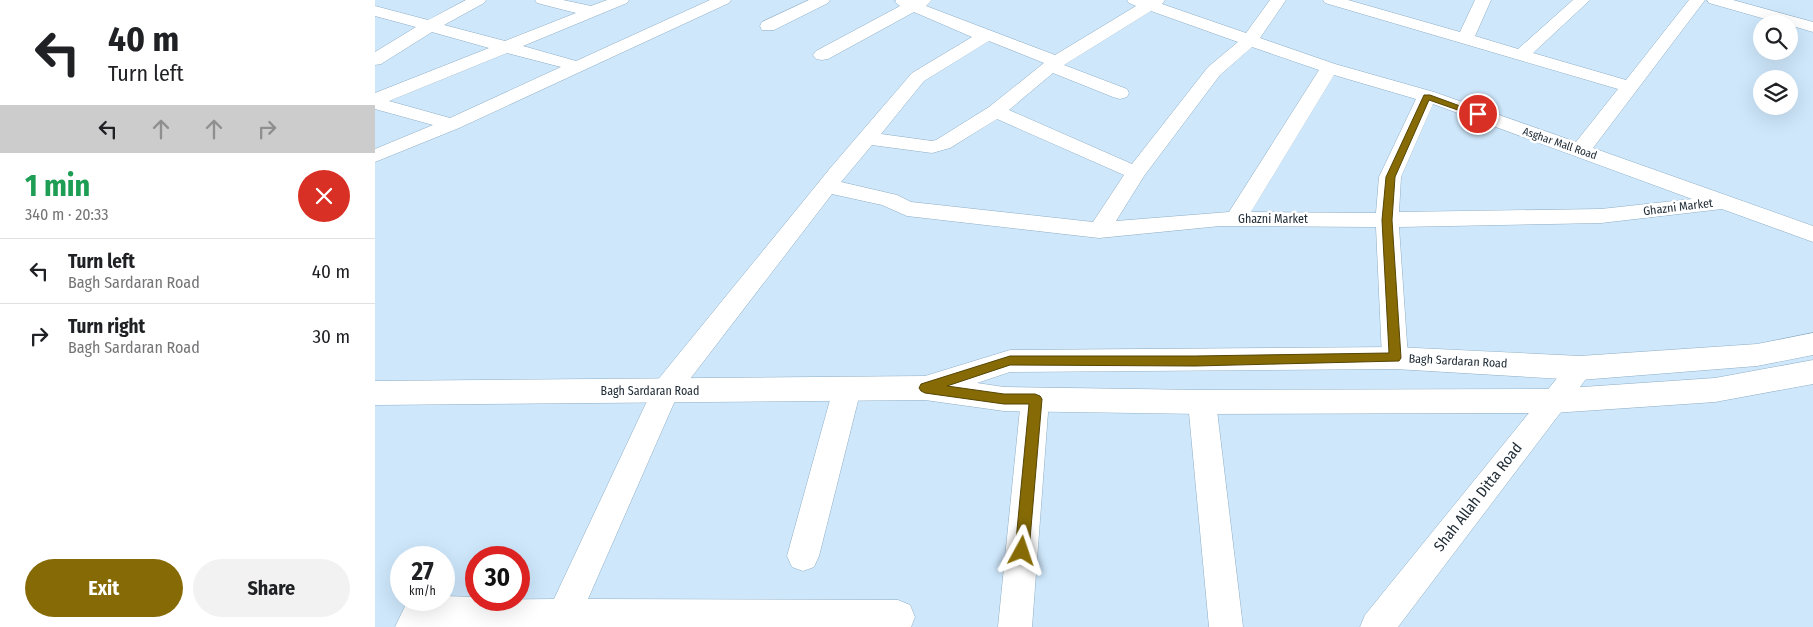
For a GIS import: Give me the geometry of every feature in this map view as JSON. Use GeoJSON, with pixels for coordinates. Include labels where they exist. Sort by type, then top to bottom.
{"type":"FeatureCollection","features":[{"type":"Feature","properties":{"kind":"main road","name":"Bagh Sardaran Road"},"geometry":{"type":"LineString","coordinates":[[925,388],[1010,361],[1395,358],[1580,368],[1757,355],[1813,344]]}},
{"type":"Feature","properties":{"kind":"main road"},"geometry":{"type":"LineString","coordinates":[[1195,361],[1203,402]]}},
{"type":"Feature","properties":{"kind":"main road","name":"Bagh Sardaran Road"},"geometry":{"type":"LineString","coordinates":[[375,393],[925,388],[1004,399],[1203,402],[1553,402],[1715,390],[1813,372]]}},
{"type":"Feature","properties":{"kind":"street"},"geometry":{"type":"LineString","coordinates":[[375,11],[394,0]]}},
{"type":"Feature","properties":{"kind":"street"},"geometry":{"type":"LineString","coordinates":[[375,60],[430,26],[478,0]]}},
{"type":"Feature","properties":{"kind":"street"},"geometry":{"type":"LineString","coordinates":[[543,0],[593,12]]}},
{"type":"Feature","properties":{"kind":"street"},"geometry":{"type":"LineString","coordinates":[[375,100],[621,0]]}},
{"type":"Feature","properties":{"kind":"street"},"geometry":{"type":"LineString","coordinates":[[375,156],[452,124],[723,0]]}},
{"type":"Feature","properties":{"kind":"street"},"geometry":{"type":"LineString","coordinates":[[768,26],[822,0]]}},
{"type":"Feature","properties":{"kind":"street"},"geometry":{"type":"LineString","coordinates":[[1099,230],[1136,173],[1214,71],[1249,41],[1277,0]]}},
{"type":"Feature","properties":{"kind":"street"},"geometry":{"type":"LineString","coordinates":[[1331,0],[1630,87]]}},
{"type":"Feature","properties":{"kind":"street"},"geometry":{"type":"LineString","coordinates":[[1465,39],[1481,0]]}},
{"type":"Feature","properties":{"kind":"street"},"geometry":{"type":"LineString","coordinates":[[1521,55],[1582,0]]}},
{"type":"Feature","properties":{"kind":"street"},"geometry":{"type":"LineString","coordinates":[[1580,151],[1697,0]]}},
{"type":"Feature","properties":{"kind":"street"},"geometry":{"type":"LineString","coordinates":[[1715,0],[1813,27]]}},
{"type":"Feature","properties":{"kind":"street"},"geometry":{"type":"LineString","coordinates":[[822,55],[911,2],[985,36]]}},
{"type":"Feature","properties":{"kind":"street"},"geometry":{"type":"LineString","coordinates":[[867,138],[932,147],[952,139],[995,111],[1054,64],[1147,2]]}},
{"type":"Feature","properties":{"kind":"street","name":"Asghar Mall Road"},"geometry":{"type":"LineString","coordinates":[[1147,2],[1249,41],[1329,68],[1427,96],[1813,234]]}},
{"type":"Feature","properties":{"kind":"street"},"geometry":{"type":"LineString","coordinates":[[375,11],[579,67]]}},
{"type":"Feature","properties":{"kind":"street"},"geometry":{"type":"LineString","coordinates":[[561,621],[666,390],[827,186],[918,77],[985,36],[992,34],[1120,94]]}},
{"type":"Feature","properties":{"kind":"street"},"geometry":{"type":"LineString","coordinates":[[1236,219],[1329,68]]}},
{"type":"Feature","properties":{"kind":"street"},"geometry":{"type":"LineString","coordinates":[[1395,358],[1387,220],[1390,177],[1427,96]]}},
{"type":"Feature","properties":{"kind":"street"},"geometry":{"type":"LineString","coordinates":[[375,104],[452,124]]}},
{"type":"Feature","properties":{"kind":"street"},"geometry":{"type":"LineString","coordinates":[[995,111],[1136,173]]}},
{"type":"Feature","properties":{"kind":"street","name":"Ghazni Market"},"geometry":{"type":"LineString","coordinates":[[827,186],[889,200],[907,210],[1099,230],[1236,219],[1387,220],[1601,216],[1724,202]]}},
{"type":"Feature","properties":{"kind":"street","name":"Shah Allah Ditta Road"},"geometry":{"type":"LineString","coordinates":[[1377,627],[1580,368]]}},
{"type":"Feature","properties":{"kind":"street"},"geometry":{"type":"LineString","coordinates":[[803,556],[847,389]]}},
{"type":"Feature","properties":{"kind":"street"},"geometry":{"type":"LineString","coordinates":[[1015,627],[1035,399]]}},
{"type":"Feature","properties":{"kind":"street"},"geometry":{"type":"LineString","coordinates":[[1203,402],[1226,627]]}},
{"type":"Feature","properties":{"kind":"street"},"geometry":{"type":"LineString","coordinates":[[412,627],[421,612],[561,621],[899,617]]}},
{"type":"Feature","properties":{"kind":"route"},"geometry":{"type":"LineString","coordinates":[[1022,551],[1035,399],[1004,399],[925,388],[1010,361],[1395,358],[1387,220],[1390,177],[1427,96],[1478,114]]}}]}
